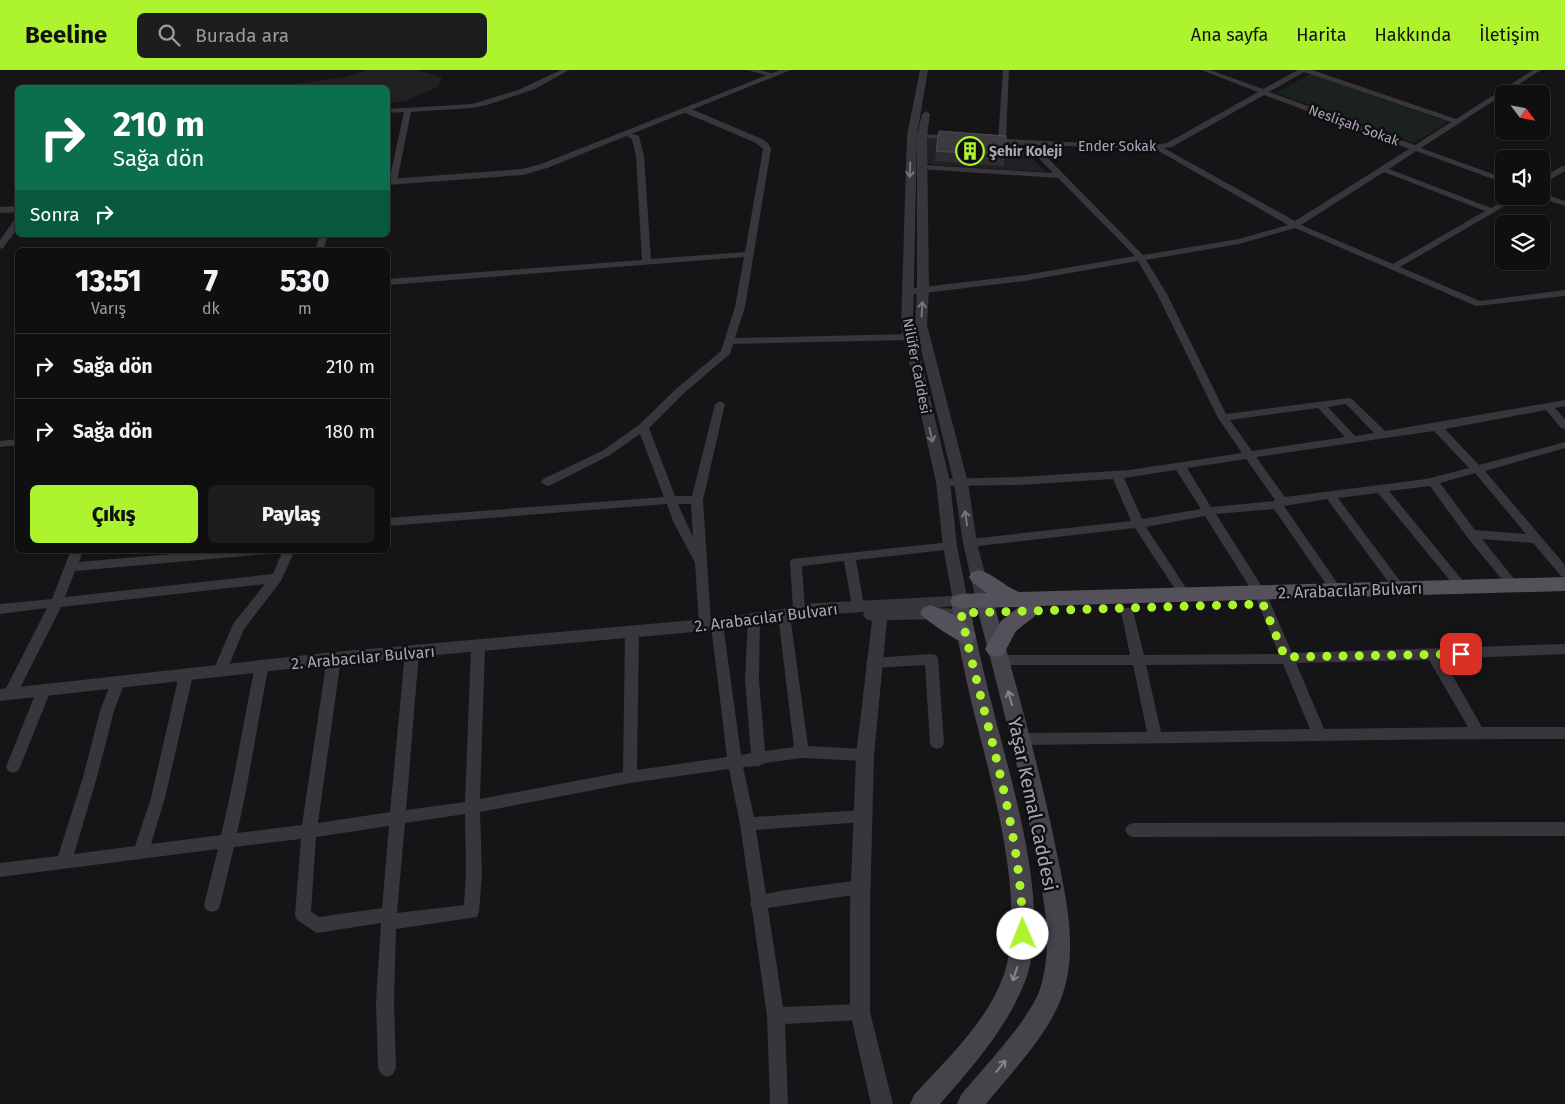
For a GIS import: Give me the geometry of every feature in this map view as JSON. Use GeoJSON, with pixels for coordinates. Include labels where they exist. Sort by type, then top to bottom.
{"type":"FeatureCollection","features":[{"type":"Feature","properties":{"kind":"main road"},"geometry":{"type":"LineString","coordinates":[[979,577],[1001,593],[1023,605]]}},
{"type":"Feature","properties":{"kind":"main road","name":"2. Arabacılar Bulvarı"},"geometry":{"type":"LineString","coordinates":[[1023,605],[1184,594],[1261,598],[1336,590],[1460,585],[1565,584]]}},
{"type":"Feature","properties":{"kind":"main road"},"geometry":{"type":"LineString","coordinates":[[961,607],[1261,598],[1565,596]]}},
{"type":"Feature","properties":{"kind":"main road"},"geometry":{"type":"LineString","coordinates":[[997,654],[1008,626],[1023,605]]}},
{"type":"Feature","properties":{"kind":"main road","name":"Yaşar Kemal Caddesi"},"geometry":{"type":"LineString","coordinates":[[970,1104],[1034,1024],[1050,995],[1058,966],[1058,940],[1052,884],[1022,739],[997,654],[986,606]]}},
{"type":"Feature","properties":{"kind":"main road","name":"Yaşar Kemal Caddesi"},"geometry":{"type":"LineString","coordinates":[[923,1104],[965,1055],[996,1012],[1015,977],[1021,950],[1022,904],[1011,822],[966,636],[961,607]]}},
{"type":"Feature","properties":{"kind":"main road"},"geometry":{"type":"LineString","coordinates":[[929,608],[966,636]]}},
{"type":"Feature","properties":{"kind":"street"},"geometry":{"type":"LineString","coordinates":[[390,111],[484,104],[543,83],[566,70]]}},
{"type":"Feature","properties":{"kind":"street"},"geometry":{"type":"LineString","coordinates":[[750,70],[774,75]]}},
{"type":"Feature","properties":{"kind":"street"},"geometry":{"type":"LineString","coordinates":[[408,110],[390,182],[523,172],[544,166],[628,134],[787,70]]}},
{"type":"Feature","properties":{"kind":"street","name":"Nilüfer Caddesi"},"geometry":{"type":"LineString","coordinates":[[924,70],[917,135],[906,326],[943,482],[950,546],[961,607]]}},
{"type":"Feature","properties":{"kind":"street"},"geometry":{"type":"LineString","coordinates":[[933,70],[917,135],[922,166],[923,290],[921,325],[961,483],[970,543],[986,606]]}},
{"type":"Feature","properties":{"kind":"street"},"geometry":{"type":"LineString","coordinates":[[1002,141],[1006,70]]}},
{"type":"Feature","properties":{"kind":"street","name":"Neslişah Sokak"},"geometry":{"type":"LineString","coordinates":[[1204,70],[1495,178]]}},
{"type":"Feature","properties":{"kind":"street"},"geometry":{"type":"LineString","coordinates":[[1304,70],[1457,122]]}},
{"type":"Feature","properties":{"kind":"street","name":"Ender Sokak"},"geometry":{"type":"LineString","coordinates":[[982,140],[1111,147],[1156,147],[1169,145],[1304,70]]}},
{"type":"Feature","properties":{"kind":"street"},"geometry":{"type":"LineString","coordinates":[[907,292],[1025,278],[1218,245],[1280,231],[1295,225],[1538,70]]}},
{"type":"Feature","properties":{"kind":"street"},"geometry":{"type":"LineString","coordinates":[[547,482],[606,453],[643,427],[680,391],[726,352],[740,306],[767,149],[765,145],[759,142],[686,110]]}},
{"type":"Feature","properties":{"kind":"street"},"geometry":{"type":"LineString","coordinates":[[628,134],[636,138],[640,156],[648,262]]}},
{"type":"Feature","properties":{"kind":"street"},"geometry":{"type":"LineString","coordinates":[[917,135],[962,138]]}},
{"type":"Feature","properties":{"kind":"street"},"geometry":{"type":"LineString","coordinates":[[1028,143],[1141,258],[1162,294],[1223,418],[1336,590]]}},
{"type":"Feature","properties":{"kind":"street"},"geometry":{"type":"LineString","coordinates":[[1156,147],[1295,225],[1479,304],[1565,293]]}},
{"type":"Feature","properties":{"kind":"street"},"geometry":{"type":"LineString","coordinates":[[922,166],[1060,176]]}},
{"type":"Feature","properties":{"kind":"street"},"geometry":{"type":"LineString","coordinates":[[1550,177],[1565,168]]}},
{"type":"Feature","properties":{"kind":"street"},"geometry":{"type":"LineString","coordinates":[[1383,169],[1492,211]]}},
{"type":"Feature","properties":{"kind":"street"},"geometry":{"type":"LineString","coordinates":[[1550,198],[1565,204]]}},
{"type":"Feature","properties":{"kind":"street"},"geometry":{"type":"LineString","coordinates":[[1394,268],[1502,205]]}},
{"type":"Feature","properties":{"kind":"street"},"geometry":{"type":"LineString","coordinates":[[0,210],[15,209]]}},
{"type":"Feature","properties":{"kind":"street"},"geometry":{"type":"LineString","coordinates":[[0,246],[15,225]]}},
{"type":"Feature","properties":{"kind":"street"},"geometry":{"type":"LineString","coordinates":[[390,282],[749,254]]}},
{"type":"Feature","properties":{"kind":"street"},"geometry":{"type":"LineString","coordinates":[[729,341],[909,337]]}},
{"type":"Feature","properties":{"kind":"street"},"geometry":{"type":"LineString","coordinates":[[1223,418],[1348,401],[1382,436]]}},
{"type":"Feature","properties":{"kind":"street"},"geometry":{"type":"LineString","coordinates":[[943,482],[1019,481],[1117,475],[1180,467],[1437,427],[1565,403]]}},
{"type":"Feature","properties":{"kind":"street"},"geometry":{"type":"LineString","coordinates":[[720,404],[697,500],[701,565],[735,764],[748,824],[758,904],[776,1016],[779,1104]]}},
{"type":"Feature","properties":{"kind":"street"},"geometry":{"type":"LineString","coordinates":[[1321,405],[1353,440]]}},
{"type":"Feature","properties":{"kind":"street"},"geometry":{"type":"LineString","coordinates":[[1548,406],[1565,426]]}},
{"type":"Feature","properties":{"kind":"street"},"geometry":{"type":"LineString","coordinates":[[643,427],[671,500],[701,565]]}},
{"type":"Feature","properties":{"kind":"street"},"geometry":{"type":"LineString","coordinates":[[1437,427],[1478,470],[1534,539],[1565,573]]}},
{"type":"Feature","properties":{"kind":"street"},"geometry":{"type":"LineString","coordinates":[[0,444],[15,442]]}},
{"type":"Feature","properties":{"kind":"street"},"geometry":{"type":"LineString","coordinates":[[970,543],[1138,524],[1209,511],[1433,482],[1565,445]]}},
{"type":"Feature","properties":{"kind":"street"},"geometry":{"type":"LineString","coordinates":[[1180,467],[1209,511],[1261,598],[1320,736]]}},
{"type":"Feature","properties":{"kind":"street"},"geometry":{"type":"LineString","coordinates":[[1117,475],[1138,524],[1184,594]]}},
{"type":"Feature","properties":{"kind":"street"},"geometry":{"type":"LineString","coordinates":[[1433,482],[1471,534],[1513,585]]}},
{"type":"Feature","properties":{"kind":"street"},"geometry":{"type":"LineString","coordinates":[[1382,490],[1460,585]]}},
{"type":"Feature","properties":{"kind":"street"},"geometry":{"type":"LineString","coordinates":[[1331,496],[1399,588]]}},
{"type":"Feature","properties":{"kind":"street"},"geometry":{"type":"LineString","coordinates":[[390,522],[671,500],[697,500]]}},
{"type":"Feature","properties":{"kind":"street"},"geometry":{"type":"LineString","coordinates":[[1471,534],[1534,539]]}},
{"type":"Feature","properties":{"kind":"street"},"geometry":{"type":"LineString","coordinates":[[802,752],[792,612],[796,562],[950,546]]}},
{"type":"Feature","properties":{"kind":"street"},"geometry":{"type":"LineString","coordinates":[[5,694],[57,602],[76,553]]}},
{"type":"Feature","properties":{"kind":"street"},"geometry":{"type":"LineString","coordinates":[[70,567],[231,553]]}},
{"type":"Feature","properties":{"kind":"street"},"geometry":{"type":"LineString","coordinates":[[220,671],[238,627],[277,578],[288,553]]}},
{"type":"Feature","properties":{"kind":"street"},"geometry":{"type":"LineString","coordinates":[[849,556],[858,606]]}},
{"type":"Feature","properties":{"kind":"street"},"geometry":{"type":"LineString","coordinates":[[0,608],[277,578]]}},
{"type":"Feature","properties":{"kind":"street"},"geometry":{"type":"LineString","coordinates":[[929,608],[956,578]]}},
{"type":"Feature","properties":{"kind":"street","name":"2. Arabacılar Bulvarı"},"geometry":{"type":"LineString","coordinates":[[5,694],[334,658],[632,633],[754,619],[792,612],[858,606],[929,608]]}},
{"type":"Feature","properties":{"kind":"street"},"geometry":{"type":"LineString","coordinates":[[792,612],[804,618],[880,615],[929,608],[961,607]]}},
{"type":"Feature","properties":{"kind":"street"},"geometry":{"type":"LineString","coordinates":[[1127,611],[1156,739]]}},
{"type":"Feature","properties":{"kind":"street"},"geometry":{"type":"LineString","coordinates":[[880,615],[873,663],[865,755],[860,886],[860,1012],[882,1104]]}},
{"type":"Feature","properties":{"kind":"street"},"geometry":{"type":"LineString","coordinates":[[754,619],[752,680],[759,760]]}},
{"type":"Feature","properties":{"kind":"street"},"geometry":{"type":"LineString","coordinates":[[630,777],[632,633]]}},
{"type":"Feature","properties":{"kind":"street"},"geometry":{"type":"LineString","coordinates":[[334,658],[309,831],[303,915],[317,925],[471,912],[474,875],[472,808],[478,647]]}},
{"type":"Feature","properties":{"kind":"street"},"geometry":{"type":"LineString","coordinates":[[997,654],[1139,661],[1565,649]]}},
{"type":"Feature","properties":{"kind":"street"},"geometry":{"type":"LineString","coordinates":[[388,1068],[385,1002],[389,918],[412,652]]}},
{"type":"Feature","properties":{"kind":"street"},"geometry":{"type":"LineString","coordinates":[[1433,654],[1478,732]]}},
{"type":"Feature","properties":{"kind":"street"},"geometry":{"type":"LineString","coordinates":[[873,663],[930,659],[937,743]]}},
{"type":"Feature","properties":{"kind":"street"},"geometry":{"type":"LineString","coordinates":[[212,905],[241,786],[252,713],[262,666]]}},
{"type":"Feature","properties":{"kind":"street"},"geometry":{"type":"LineString","coordinates":[[140,853],[158,798],[186,675]]}},
{"type":"Feature","properties":{"kind":"street"},"geometry":{"type":"LineString","coordinates":[[63,863],[90,777],[107,710],[118,682]]}},
{"type":"Feature","properties":{"kind":"street"},"geometry":{"type":"LineString","coordinates":[[13,767],[44,690]]}},
{"type":"Feature","properties":{"kind":"street"},"geometry":{"type":"LineString","coordinates":[[1022,739],[1156,739],[1478,732],[1565,733]]}},
{"type":"Feature","properties":{"kind":"street"},"geometry":{"type":"LineString","coordinates":[[0,870],[309,831],[472,808],[630,777],[735,764],[802,752],[865,755]]}},
{"type":"Feature","properties":{"kind":"street"},"geometry":{"type":"LineString","coordinates":[[748,824],[863,816]]}},
{"type":"Feature","properties":{"kind":"street"},"geometry":{"type":"LineString","coordinates":[[1133,830],[1565,829]]}},
{"type":"Feature","properties":{"kind":"street"},"geometry":{"type":"LineString","coordinates":[[758,904],[779,898],[860,886]]}},
{"type":"Feature","properties":{"kind":"street"},"geometry":{"type":"LineString","coordinates":[[776,1016],[860,1012]]}},
{"type":"Feature","properties":{"kind":"shaded area"},"geometry":{"type":"Polygon","coordinates":[[[368,70],[417,70],[442,77],[438,87],[405,101],[390,103],[390,85],[289,85],[345,77],[368,70]]]}},
{"type":"Feature","properties":{"kind":"shaded area"},"geometry":{"type":"Polygon","coordinates":[[[1310,74],[1448,122],[1414,143],[1276,93],[1310,74]]]}},
{"type":"Feature","properties":{"kind":"shaded area"},"geometry":{"type":"Polygon","coordinates":[[[927,138],[1018,144],[1046,172],[935,165],[926,162],[927,138]]]}},
{"type":"Feature","properties":{"kind":"building"},"geometry":{"type":"Polygon","coordinates":[[[939,131],[1006,136],[1005,156],[936,151],[939,131]]]}},
{"type":"Feature","properties":{"kind":"place","name":"Şehir Koleji"},"geometry":{"type":"Point","coordinates":[970,151]}},
{"type":"Feature","properties":{"kind":"route"},"geometry":{"type":"LineString","coordinates":[[1023,934],[1022,904],[1011,822],[961,613],[1263,604],[1285,657],[1461,654]]}}]}
